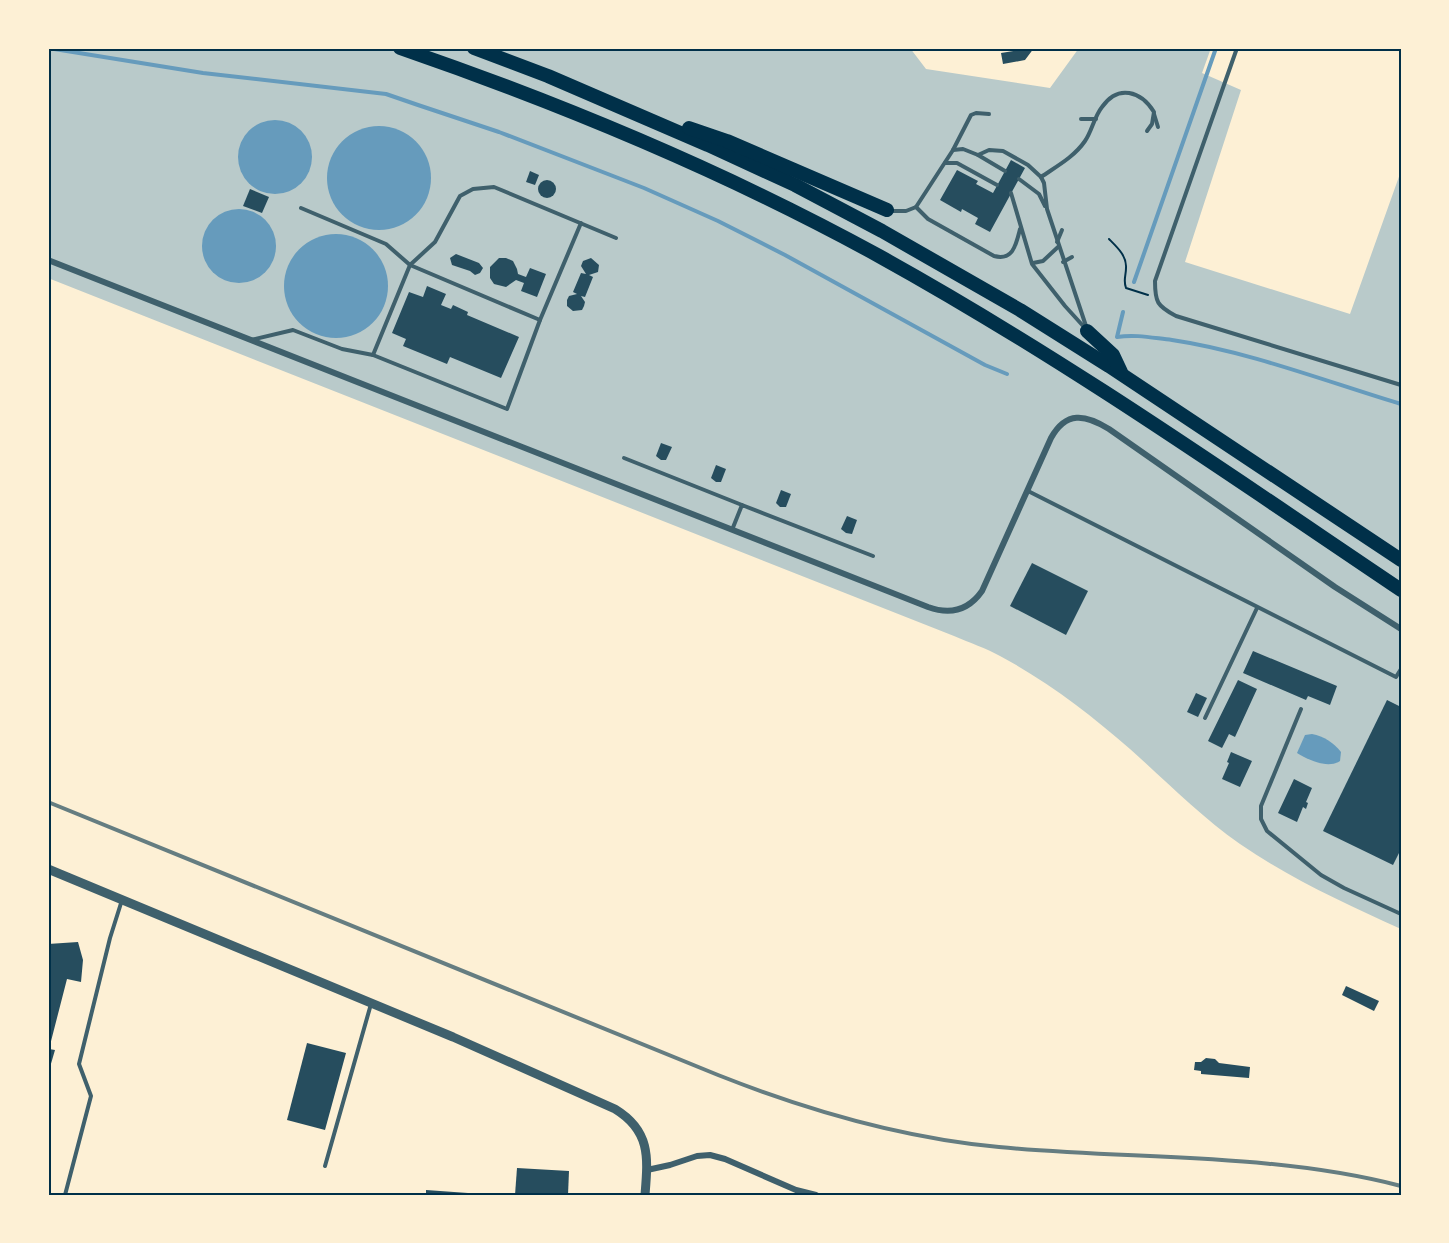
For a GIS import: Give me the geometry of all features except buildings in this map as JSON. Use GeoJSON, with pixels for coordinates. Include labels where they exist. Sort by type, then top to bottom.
{"type":"FeatureCollection","features":[{"type":"Feature","properties":{"kind":"highway"},"geometry":{"type":"LineString","coordinates":[[400,48],[563,108],[676,156],[789,210],[879,257],[993,323],[1097,388],[1401,590]]}},
{"type":"Feature","properties":{"kind":"highway"},"geometry":{"type":"LineString","coordinates":[[474,48],[624,108],[745,161],[848,213],[1020,310],[1122,374],[1401,560]]}},
{"type":"Feature","properties":{"kind":"highway"},"geometry":{"type":"LineString","coordinates":[[487,48],[528,68]]}},
{"type":"Feature","properties":{"kind":"highway"},"geometry":{"type":"LineString","coordinates":[[624,108],[720,138],[887,210]]}},
{"type":"Feature","properties":{"kind":"highway"},"geometry":{"type":"LineString","coordinates":[[1087,331],[1113,355],[1122,374]]}},
{"type":"Feature","properties":{"kind":"highway"},"geometry":{"type":"LineString","coordinates":[[1349,555],[1401,596]]}},
{"type":"Feature","properties":{"kind":"street"},"geometry":{"type":"LineString","coordinates":[[48,260],[928,607],[944,611],[956,611],[973,602],[982,591],[1058,427],[1072,418],[1089,419],[1109,429],[1335,587],[1401,629]]}},
{"type":"Feature","properties":{"kind":"street"},"geometry":{"type":"LineString","coordinates":[[48,869],[498,1056],[622,1113],[632,1122],[643,1139],[647,1154],[645,1195]]}},
{"type":"Feature","properties":{"kind":"street"},"geometry":{"type":"LineString","coordinates":[[647,1170],[697,1156],[710,1155],[725,1159],[796,1190],[816,1195]]}},
{"type":"Feature","properties":{"kind":"lane"},"geometry":{"type":"LineString","coordinates":[[1237,48],[1155,281],[1155,297],[1161,308],[1176,316],[1401,385]]}},
{"type":"Feature","properties":{"kind":"lane"},"geometry":{"type":"LineString","coordinates":[[1041,177],[1073,156],[1086,140],[1100,108],[1118,94],[1129,92],[1139,95],[1148,102],[1154,112],[1158,127]]}},
{"type":"Feature","properties":{"kind":"lane"},"geometry":{"type":"LineString","coordinates":[[1147,131],[1152,124],[1154,112]]}},
{"type":"Feature","properties":{"kind":"lane"},"geometry":{"type":"LineString","coordinates":[[887,210],[906,212],[916,207],[953,150],[971,115],[989,114]]}},
{"type":"Feature","properties":{"kind":"lane"},"geometry":{"type":"LineString","coordinates":[[1081,119],[1096,119]]}},
{"type":"Feature","properties":{"kind":"lane"},"geometry":{"type":"LineString","coordinates":[[953,150],[963,149],[978,155],[1005,171]]}},
{"type":"Feature","properties":{"kind":"lane"},"geometry":{"type":"LineString","coordinates":[[978,155],[989,150],[1003,151],[1028,165],[1044,183],[1047,209]]}},
{"type":"Feature","properties":{"kind":"lane"},"geometry":{"type":"LineString","coordinates":[[945,163],[957,163],[997,185]]}},
{"type":"Feature","properties":{"kind":"lane"},"geometry":{"type":"LineString","coordinates":[[1019,179],[1039,194],[1047,209],[1087,331]]}},
{"type":"Feature","properties":{"kind":"lane"},"geometry":{"type":"LineString","coordinates":[[373,355],[410,265],[435,242],[460,196],[473,189],[494,187],[616,238]]}},
{"type":"Feature","properties":{"kind":"lane"},"geometry":{"type":"LineString","coordinates":[[1011,193],[1032,264],[1087,331]]}},
{"type":"Feature","properties":{"kind":"lane"},"geometry":{"type":"LineString","coordinates":[[916,207],[928,219],[994,256],[1002,258],[1009,255],[1015,248],[1021,226]]}},
{"type":"Feature","properties":{"kind":"lane"},"geometry":{"type":"LineString","coordinates":[[301,208],[387,244],[410,265],[540,320]]}},
{"type":"Feature","properties":{"kind":"lane"},"geometry":{"type":"LineString","coordinates":[[250,340],[293,330],[342,349],[373,355],[507,409],[540,320],[581,223]]}},
{"type":"Feature","properties":{"kind":"lane"},"geometry":{"type":"LineString","coordinates":[[1032,264],[1049,258],[1058,244],[1062,230]]}},
{"type":"Feature","properties":{"kind":"lane"},"geometry":{"type":"LineString","coordinates":[[1063,262],[1072,257]]}},
{"type":"Feature","properties":{"kind":"lane"},"geometry":{"type":"LineString","coordinates":[[624,458],[873,556]]}},
{"type":"Feature","properties":{"kind":"lane"},"geometry":{"type":"LineString","coordinates":[[1028,491],[1396,676],[1401,669]]}},
{"type":"Feature","properties":{"kind":"lane"},"geometry":{"type":"LineString","coordinates":[[732,530],[742,505]]}},
{"type":"Feature","properties":{"kind":"lane"},"geometry":{"type":"LineString","coordinates":[[1205,718],[1257,608]]}},
{"type":"Feature","properties":{"kind":"lane"},"geometry":{"type":"LineString","coordinates":[[1301,709],[1261,806],[1263,825],[1270,835],[1329,880],[1401,914]]}},
{"type":"Feature","properties":{"kind":"lane"},"geometry":{"type":"LineString","coordinates":[[65,1195],[91,1096],[79,1064],[110,938],[122,900]]}},
{"type":"Feature","properties":{"kind":"lane"},"geometry":{"type":"LineString","coordinates":[[325,1166],[371,1003]]}},
{"type":"Feature","properties":{"kind":"path"},"geometry":{"type":"LineString","coordinates":[[1109,239],[1121,251],[1127,267],[1124,282],[1126,288],[1155,297]]}},
{"type":"Feature","properties":{"kind":"shaded area"},"geometry":{"type":"Polygon","coordinates":[[[48,48],[910,48],[926,69],[1050,88],[1079,48],[1211,48],[1202,73],[1241,90],[1185,262],[1350,314],[1401,171],[1401,929],[1299,880],[1259,857],[1197,810],[1084,711],[1035,676],[995,653],[48,278],[48,48]]]}},
{"type":"Feature","properties":{"kind":"water"},"geometry":{"type":"Polygon","coordinates":[[[275,120],[289,123],[301,131],[309,143],[312,157],[309,171],[301,183],[289,191],[275,194],[261,191],[249,183],[241,171],[238,157],[241,143],[249,131],[261,123],[275,120]]]}},
{"type":"Feature","properties":{"kind":"water"},"geometry":{"type":"Polygon","coordinates":[[[379,126],[399,130],[416,141],[427,158],[431,178],[427,198],[416,215],[399,226],[379,230],[359,226],[342,215],[331,198],[327,178],[331,158],[342,141],[359,130],[379,126]]]}},
{"type":"Feature","properties":{"kind":"water"},"geometry":{"type":"Polygon","coordinates":[[[239,209],[253,212],[265,220],[273,232],[276,246],[273,260],[265,272],[253,280],[239,283],[225,280],[213,272],[205,260],[202,246],[205,232],[213,220],[225,212],[239,209]]]}},
{"type":"Feature","properties":{"kind":"water"},"geometry":{"type":"Polygon","coordinates":[[[336,234],[356,238],[373,249],[384,266],[388,286],[384,306],[373,323],[356,334],[336,338],[316,334],[299,323],[288,306],[284,286],[288,266],[299,249],[316,238],[336,234]]]}},
{"type":"Feature","properties":{"kind":"water"},"geometry":{"type":"Polygon","coordinates":[[[1312,734],[1325,738],[1335,746],[1341,752],[1340,761],[1324,764],[1297,753],[1305,735],[1312,734]]]}},
{"type":"Feature","properties":{"kind":"waterway"},"geometry":{"type":"LineString","coordinates":[[48,48],[203,73],[386,94],[499,132],[644,188],[718,221],[785,255],[985,365],[1007,374]]}},
{"type":"Feature","properties":{"kind":"waterway"},"geometry":{"type":"LineString","coordinates":[[1134,282],[1216,48]]}},
{"type":"Feature","properties":{"kind":"waterway"},"geometry":{"type":"LineString","coordinates":[[1123,312],[1117,337],[1138,336],[1200,345],[1287,368],[1401,404]]}},
{"type":"Feature","properties":{"kind":"railway"},"geometry":{"type":"LineString","coordinates":[[48,802],[718,1075],[787,1100],[856,1121],[963,1143],[1049,1151],[1252,1162],[1352,1175],[1401,1186]]}}]}
